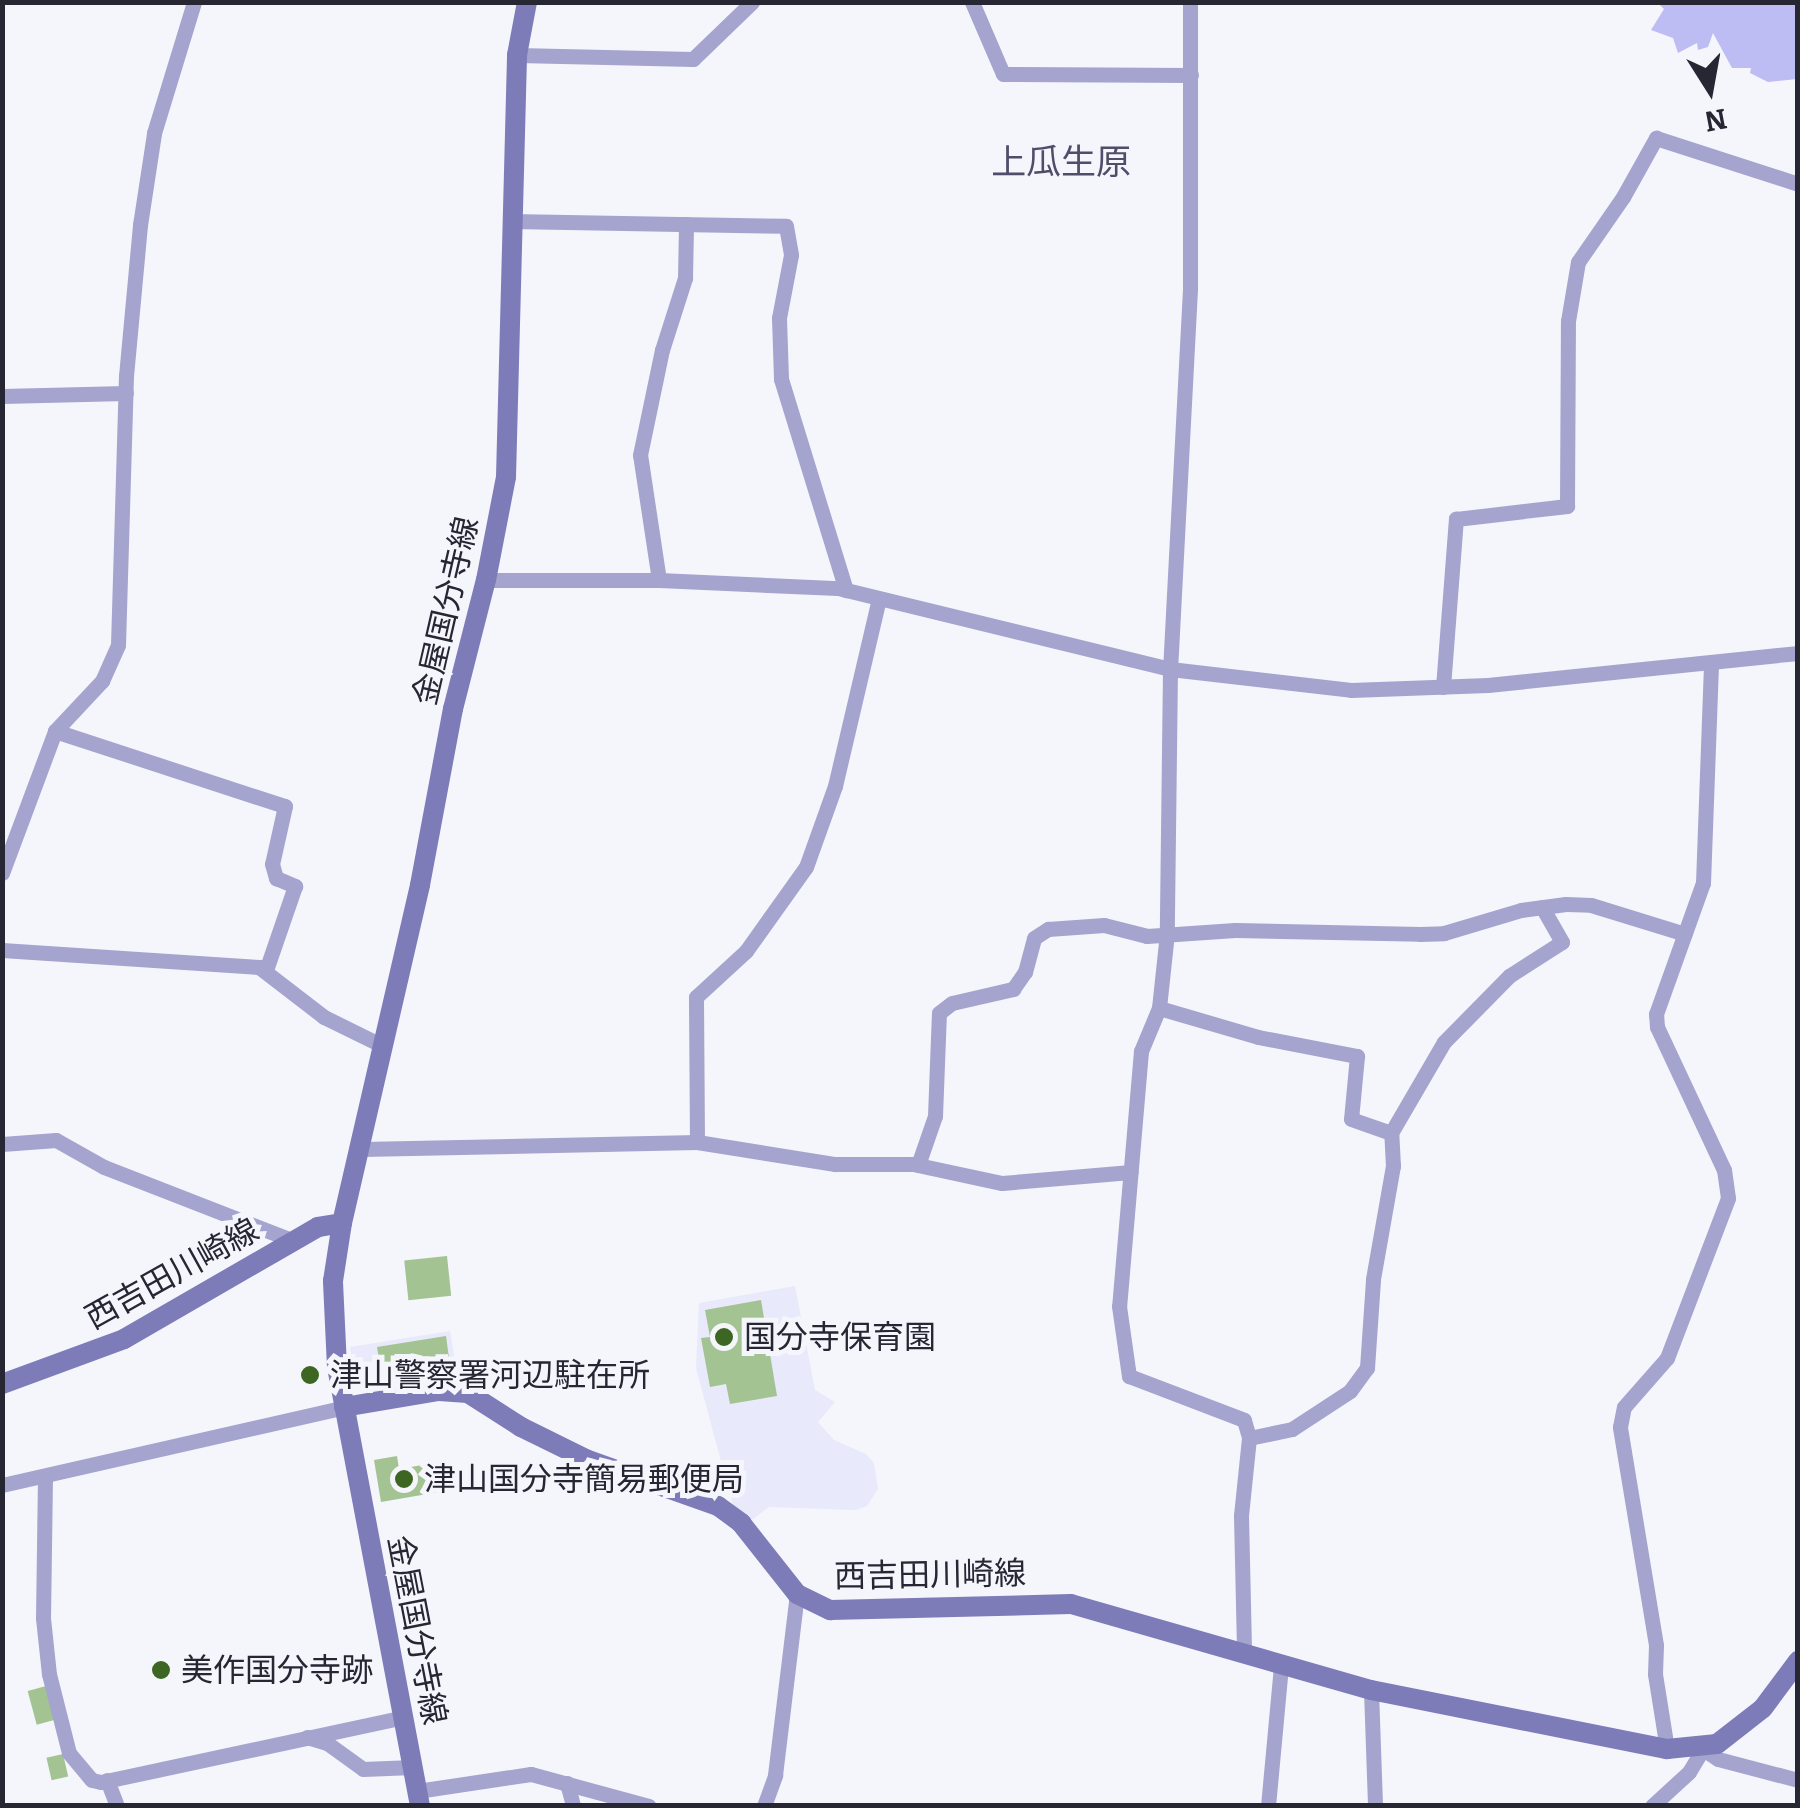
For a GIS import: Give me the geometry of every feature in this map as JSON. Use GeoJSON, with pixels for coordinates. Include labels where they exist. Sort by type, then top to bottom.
{"type":"FeatureCollection","features":[{"type":"Feature","properties":{"kind":"main road","name":"金屋国分寺線"},"geometry":{"type":"LineString","coordinates":[[342,1222],[362,1149],[420,885],[453,709],[486,580],[506,476],[517,56],[527,2]]}},
{"type":"Feature","properties":{"kind":"main road","name":"西吉田川崎線"},"geometry":{"type":"LineString","coordinates":[[2,1384],[124,1339],[318,1226],[342,1222]]}},
{"type":"Feature","properties":{"kind":"main road"},"geometry":{"type":"LineString","coordinates":[[342,1222],[332,1310],[344,1407]]}},
{"type":"Feature","properties":{"kind":"main road","name":"西吉田川崎線"},"geometry":{"type":"LineString","coordinates":[[344,1407],[439,1390],[468,1392],[521,1426],[588,1460],[718,1506],[741,1523],[797,1594],[820,1608],[842,1611],[1071,1604],[1371,1690],[1667,1749],[1702,1749]]}},
{"type":"Feature","properties":{"kind":"main road","name":"金屋国分寺線"},"geometry":{"type":"LineString","coordinates":[[344,1407],[418,1798]]}},
{"type":"Feature","properties":{"kind":"main road"},"geometry":{"type":"LineString","coordinates":[[1702,1749],[1717,1744],[1763,1708],[1798,1661]]}},
{"type":"Feature","properties":{"kind":"street"},"geometry":{"type":"LineString","coordinates":[[2,874],[55,731],[102,682],[118,646],[126,394],[140,225],[154,133],[194,2]]}},
{"type":"Feature","properties":{"kind":"street"},"geometry":{"type":"LineString","coordinates":[[517,56],[693,59],[752,2]]}},
{"type":"Feature","properties":{"kind":"street"},"geometry":{"type":"LineString","coordinates":[[972,2],[1003,74],[1192,75]]}},
{"type":"Feature","properties":{"kind":"street"},"geometry":{"type":"LineString","coordinates":[[1190,2],[1190,289],[1170,669],[1167,933],[1159,1008],[1141,1052],[1119,1306],[1129,1376],[1244,1420],[1249,1438],[1241,1516],[1244,1652]]}},
{"type":"Feature","properties":{"kind":"street"},"geometry":{"type":"LineString","coordinates":[[1443,688],[1456,519],[1567,506],[1568,321],[1578,262],[1623,197],[1656,138],[1798,184]]}},
{"type":"Feature","properties":{"kind":"street"},"geometry":{"type":"LineString","coordinates":[[510,221],[786,226],[790,255],[779,318],[780,378],[846,590]]}},
{"type":"Feature","properties":{"kind":"street"},"geometry":{"type":"LineString","coordinates":[[659,580],[640,455],[662,350],[685,278],[686,224]]}},
{"type":"Feature","properties":{"kind":"street"},"geometry":{"type":"LineString","coordinates":[[2,396],[126,394]]}},
{"type":"Feature","properties":{"kind":"street"},"geometry":{"type":"LineString","coordinates":[[486,580],[659,580],[846,590],[1170,669],[1350,690],[1443,688],[1798,653]]}},
{"type":"Feature","properties":{"kind":"street"},"geometry":{"type":"LineString","coordinates":[[696,1142],[696,996],[746,951],[806,867],[835,786],[879,599]]}},
{"type":"Feature","properties":{"kind":"street"},"geometry":{"type":"LineString","coordinates":[[1667,1749],[1656,1674],[1656,1645],[1620,1427],[1624,1407],[1667,1358],[1728,1198],[1724,1170],[1657,1026],[1656,1014],[1702,883],[1711,662]]}},
{"type":"Feature","properties":{"kind":"street"},"geometry":{"type":"LineString","coordinates":[[55,731],[285,806],[272,864],[276,878],[295,886],[266,970]]}},
{"type":"Feature","properties":{"kind":"street"},"geometry":{"type":"LineString","coordinates":[[918,1166],[935,1116],[935,1027],[944,1008],[1013,989],[1026,972],[1034,938],[1048,928],[1092,924],[1147,936],[1444,933],[1542,907],[1591,905],[1685,934]]}},
{"type":"Feature","properties":{"kind":"street"},"geometry":{"type":"LineString","coordinates":[[1249,1438],[1292,1430],[1350,1391],[1367,1368],[1373,1279],[1393,1166],[1390,1133],[1444,1042],[1509,976],[1562,942],[1542,907]]}},
{"type":"Feature","properties":{"kind":"street"},"geometry":{"type":"LineString","coordinates":[[2,950],[266,970],[324,1016],[382,1046]]}},
{"type":"Feature","properties":{"kind":"street"},"geometry":{"type":"LineString","coordinates":[[1159,1008],[1258,1036],[1357,1056],[1351,1118],[1390,1133]]}},
{"type":"Feature","properties":{"kind":"street"},"geometry":{"type":"LineString","coordinates":[[2,1144],[56,1140],[104,1168],[294,1241]]}},
{"type":"Feature","properties":{"kind":"street"},"geometry":{"type":"LineString","coordinates":[[362,1149],[696,1142],[835,1164],[918,1166],[1002,1184],[1131,1172]]}},
{"type":"Feature","properties":{"kind":"street"},"geometry":{"type":"LineString","coordinates":[[2,1485],[344,1407]]}},
{"type":"Feature","properties":{"kind":"street"},"geometry":{"type":"LineString","coordinates":[[45,1476],[43,1618],[49,1674],[69,1752],[92,1780],[403,1717]]}},
{"type":"Feature","properties":{"kind":"street"},"geometry":{"type":"LineString","coordinates":[[764,1806],[774,1776],[797,1594]]}},
{"type":"Feature","properties":{"kind":"street"},"geometry":{"type":"LineString","coordinates":[[1268,1806],[1281,1664]]}},
{"type":"Feature","properties":{"kind":"street"},"geometry":{"type":"LineString","coordinates":[[1371,1690],[1376,1806]]}},
{"type":"Feature","properties":{"kind":"street"},"geometry":{"type":"LineString","coordinates":[[304,1736],[327,1743],[364,1770],[413,1766]]}},
{"type":"Feature","properties":{"kind":"street"},"geometry":{"type":"LineString","coordinates":[[1652,1806],[1689,1772],[1702,1749],[1718,1759],[1798,1780]]}},
{"type":"Feature","properties":{"kind":"street"},"geometry":{"type":"LineString","coordinates":[[418,1798],[519,1773],[649,1806]]}},
{"type":"Feature","properties":{"kind":"street"},"geometry":{"type":"LineString","coordinates":[[107,1780],[117,1806]]}},
{"type":"Feature","properties":{"kind":"street"},"geometry":{"type":"LineString","coordinates":[[567,1783],[574,1806]]}},
{"type":"Feature","properties":{"kind":"shaded area"},"geometry":{"type":"Polygon","coordinates":[[[795,1286],[815,1390],[835,1402],[818,1422],[834,1440],[866,1454],[874,1463],[878,1489],[867,1506],[856,1510],[769,1507],[752,1520],[733,1506],[696,1368],[699,1303],[795,1286]]]}},
{"type":"Feature","properties":{"kind":"shaded area"},"geometry":{"type":"Polygon","coordinates":[[[450,1331],[458,1380],[372,1393],[356,1387],[350,1347],[450,1331]]]}},
{"type":"Feature","properties":{"kind":"water"},"geometry":{"type":"Polygon","coordinates":[[[1658,3],[1797,3],[1797,79],[1768,82],[1750,73],[1751,68],[1732,68],[1713,33],[1708,47],[1698,50],[1697,43],[1678,53],[1673,38],[1651,30],[1664,9],[1658,3]]]}},
{"type":"Feature","properties":{"kind":"building"},"geometry":{"type":"Polygon","coordinates":[[[447,1256],[451,1296],[408,1300],[404,1260],[447,1256]]]}},
{"type":"Feature","properties":{"kind":"building"},"geometry":{"type":"Polygon","coordinates":[[[761,1300],[777,1396],[730,1404],[726,1384],[710,1387],[701,1338],[710,1337],[705,1310],[761,1300]]]}},
{"type":"Feature","properties":{"kind":"building"},"geometry":{"type":"Polygon","coordinates":[[[446,1336],[451,1373],[397,1381],[395,1368],[381,1371],[377,1347],[446,1336]]]}},
{"type":"Feature","properties":{"kind":"building"},"geometry":{"type":"Polygon","coordinates":[[[397,1456],[399,1469],[434,1463],[439,1492],[381,1502],[374,1460],[397,1456]]]}},
{"type":"Feature","properties":{"kind":"building"},"geometry":{"type":"Polygon","coordinates":[[[46,1686],[55,1720],[37,1725],[28,1691],[46,1686]]]}},
{"type":"Feature","properties":{"kind":"building"},"geometry":{"type":"Polygon","coordinates":[[[63,1754],[68,1776],[52,1780],[46,1758],[63,1754]]]}},
{"type":"Feature","properties":{"kind":"place","name":"国分寺保育園"},"geometry":{"type":"Point","coordinates":[724,1337]}},
{"type":"Feature","properties":{"kind":"place","name":"津山警察署河辺駐在所"},"geometry":{"type":"Point","coordinates":[310,1375]}},
{"type":"Feature","properties":{"kind":"place","name":"津山国分寺簡易郵便局"},"geometry":{"type":"Point","coordinates":[404,1479]}},
{"type":"Feature","properties":{"kind":"place","name":"美作国分寺跡"},"geometry":{"type":"Point","coordinates":[161,1670]}},
{"type":"Feature","properties":{"kind":"district","name":"上瓜生原"},"geometry":{"type":"Point","coordinates":[1061,162]}}]}
